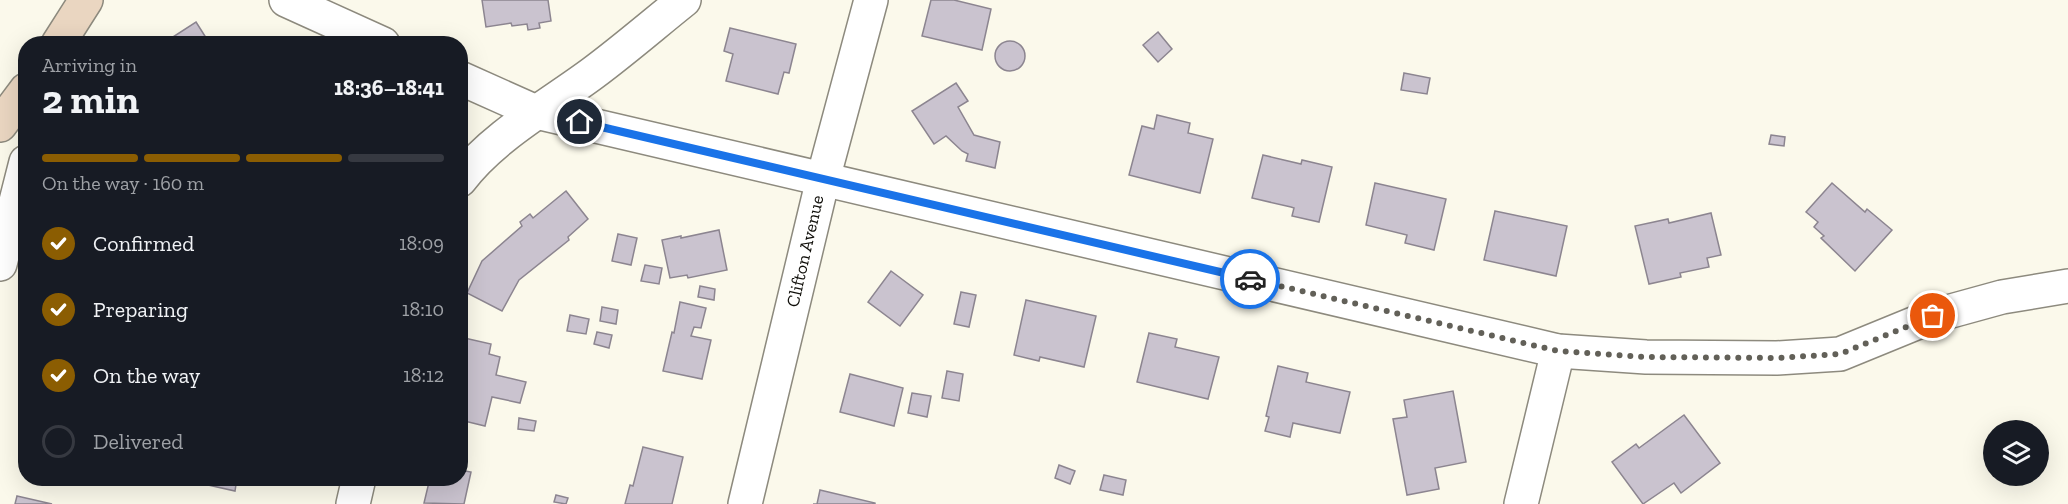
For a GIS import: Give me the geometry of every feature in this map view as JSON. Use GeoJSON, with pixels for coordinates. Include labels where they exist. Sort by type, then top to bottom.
{"type":"FeatureCollection","features":[{"type":"Feature","properties":{"kind":"street"},"geometry":{"type":"LineString","coordinates":[[63,36],[86,0]]}},
{"type":"Feature","properties":{"kind":"street"},"geometry":{"type":"LineString","coordinates":[[286,0],[365,36]]}},
{"type":"Feature","properties":{"kind":"street"},"geometry":{"type":"LineString","coordinates":[[468,170],[536,112],[593,73],[684,0]]}},
{"type":"Feature","properties":{"kind":"street","name":"Clifton Avenue"},"geometry":{"type":"LineString","coordinates":[[745,504],[823,179],[871,0]]}},
{"type":"Feature","properties":{"kind":"street"},"geometry":{"type":"LineString","coordinates":[[468,82],[536,112],[1558,351],[1646,357],[1777,358],[1840,354],[1933,316],[2002,297],[2068,286]]}},
{"type":"Feature","properties":{"kind":"street"},"geometry":{"type":"LineString","coordinates":[[0,125],[18,101]]}},
{"type":"Feature","properties":{"kind":"street"},"geometry":{"type":"LineString","coordinates":[[0,264],[18,193]]}},
{"type":"Feature","properties":{"kind":"street"},"geometry":{"type":"LineString","coordinates":[[1521,504],[1558,351]]}},
{"type":"Feature","properties":{"kind":"street"},"geometry":{"type":"LineString","coordinates":[[353,504],[357,486]]}},
{"type":"Feature","properties":{"kind":"building"},"geometry":{"type":"Polygon","coordinates":[[[482,0],[548,0],[551,21],[539,23],[540,28],[528,30],[527,24],[512,26],[511,23],[486,27],[482,0]]]}},
{"type":"Feature","properties":{"kind":"building"},"geometry":{"type":"Polygon","coordinates":[[[931,0],[954,0],[991,9],[982,50],[922,36],[931,0]]]}},
{"type":"Feature","properties":{"kind":"building"},"geometry":{"type":"Polygon","coordinates":[[[196,22],[205,36],[174,36],[196,22]]]}},
{"type":"Feature","properties":{"kind":"building"},"geometry":{"type":"Polygon","coordinates":[[[730,28],[796,44],[789,73],[784,72],[778,94],[726,81],[733,54],[724,51],[730,28]]]}},
{"type":"Feature","properties":{"kind":"building"},"geometry":{"type":"Polygon","coordinates":[[[1158,32],[1172,49],[1158,62],[1143,45],[1158,32]]]}},
{"type":"Feature","properties":{"kind":"building"},"geometry":{"type":"Polygon","coordinates":[[[1010,41],[1021,45],[1025,56],[1021,67],[1010,71],[999,67],[995,56],[999,45],[1010,41]]]}},
{"type":"Feature","properties":{"kind":"building"},"geometry":{"type":"Polygon","coordinates":[[[1404,73],[1430,78],[1427,94],[1401,90],[1404,73]]]}},
{"type":"Feature","properties":{"kind":"building"},"geometry":{"type":"Polygon","coordinates":[[[956,83],[968,101],[958,107],[974,135],[1000,142],[995,168],[966,161],[968,154],[946,136],[934,144],[912,111],[956,83]]]}},
{"type":"Feature","properties":{"kind":"building"},"geometry":{"type":"Polygon","coordinates":[[[1157,115],[1190,123],[1188,133],[1213,139],[1200,193],[1129,175],[1142,126],[1154,129],[1157,115]]]}},
{"type":"Feature","properties":{"kind":"building"},"geometry":{"type":"Polygon","coordinates":[[[1771,135],[1785,137],[1784,146],[1769,144],[1771,135]]]}},
{"type":"Feature","properties":{"kind":"building"},"geometry":{"type":"Polygon","coordinates":[[[1263,155],[1301,164],[1302,160],[1332,167],[1319,222],[1292,216],[1294,208],[1252,198],[1263,155]]]}},
{"type":"Feature","properties":{"kind":"building"},"geometry":{"type":"Polygon","coordinates":[[[1375,183],[1446,199],[1434,250],[1405,243],[1407,235],[1366,225],[1375,183]]]}},
{"type":"Feature","properties":{"kind":"building"},"geometry":{"type":"Polygon","coordinates":[[[1832,183],[1865,212],[1867,209],[1892,230],[1855,271],[1821,238],[1824,236],[1814,227],[1818,222],[1806,212],[1832,183]]]}},
{"type":"Feature","properties":{"kind":"building"},"geometry":{"type":"Polygon","coordinates":[[[566,191],[588,219],[568,237],[569,240],[519,280],[502,311],[468,294],[482,261],[522,226],[520,222],[530,214],[533,218],[566,191]]]}},
{"type":"Feature","properties":{"kind":"building"},"geometry":{"type":"Polygon","coordinates":[[[1495,211],[1567,226],[1556,276],[1484,260],[1495,211]]]}},
{"type":"Feature","properties":{"kind":"building"},"geometry":{"type":"Polygon","coordinates":[[[1711,213],[1721,255],[1707,258],[1709,267],[1680,273],[1681,277],[1649,284],[1635,226],[1668,219],[1669,223],[1711,213]]]}},
{"type":"Feature","properties":{"kind":"building"},"geometry":{"type":"Polygon","coordinates":[[[719,230],[727,270],[688,278],[687,275],[670,278],[662,240],[719,230]]]}},
{"type":"Feature","properties":{"kind":"building"},"geometry":{"type":"Polygon","coordinates":[[[618,234],[637,238],[631,265],[612,261],[618,234]]]}},
{"type":"Feature","properties":{"kind":"building"},"geometry":{"type":"Polygon","coordinates":[[[645,265],[662,268],[659,284],[641,281],[645,265]]]}},
{"type":"Feature","properties":{"kind":"building"},"geometry":{"type":"Polygon","coordinates":[[[891,271],[923,295],[900,326],[868,302],[891,271]]]}},
{"type":"Feature","properties":{"kind":"building"},"geometry":{"type":"Polygon","coordinates":[[[700,286],[715,289],[714,300],[698,297],[700,286]]]}},
{"type":"Feature","properties":{"kind":"building"},"geometry":{"type":"Polygon","coordinates":[[[961,292],[976,295],[969,327],[954,324],[961,292]]]}},
{"type":"Feature","properties":{"kind":"building"},"geometry":{"type":"Polygon","coordinates":[[[1026,300],[1096,316],[1084,367],[1040,357],[1039,361],[1014,355],[1026,300]]]}},
{"type":"Feature","properties":{"kind":"building"},"geometry":{"type":"Polygon","coordinates":[[[680,302],[706,308],[701,328],[694,327],[691,336],[711,340],[702,379],[663,371],[680,302]]]}},
{"type":"Feature","properties":{"kind":"building"},"geometry":{"type":"Polygon","coordinates":[[[602,307],[618,310],[616,324],[600,321],[602,307]]]}},
{"type":"Feature","properties":{"kind":"building"},"geometry":{"type":"Polygon","coordinates":[[[570,315],[589,319],[586,334],[567,331],[570,315]]]}},
{"type":"Feature","properties":{"kind":"building"},"geometry":{"type":"Polygon","coordinates":[[[597,332],[612,335],[609,348],[594,344],[597,332]]]}},
{"type":"Feature","properties":{"kind":"building"},"geometry":{"type":"Polygon","coordinates":[[[1149,333],[1177,339],[1175,347],[1219,357],[1208,399],[1137,382],[1149,333]]]}},
{"type":"Feature","properties":{"kind":"building"},"geometry":{"type":"Polygon","coordinates":[[[468,339],[491,344],[489,354],[500,357],[496,375],[526,382],[520,403],[492,397],[485,426],[468,422],[468,339]]]}},
{"type":"Feature","properties":{"kind":"building"},"geometry":{"type":"Polygon","coordinates":[[[1278,366],[1308,373],[1306,382],[1350,392],[1340,433],[1293,423],[1290,437],[1265,431],[1269,417],[1266,416],[1278,366]]]}},
{"type":"Feature","properties":{"kind":"building"},"geometry":{"type":"Polygon","coordinates":[[[947,371],[963,374],[959,401],[942,398],[947,371]]]}},
{"type":"Feature","properties":{"kind":"building"},"geometry":{"type":"Polygon","coordinates":[[[850,374],[903,388],[894,426],[840,412],[850,374]]]}},
{"type":"Feature","properties":{"kind":"building"},"geometry":{"type":"Polygon","coordinates":[[[1453,391],[1466,462],[1435,468],[1439,489],[1407,495],[1393,419],[1407,417],[1404,400],[1453,391]]]}},
{"type":"Feature","properties":{"kind":"building"},"geometry":{"type":"Polygon","coordinates":[[[912,393],[931,396],[927,417],[908,413],[912,393]]]}},
{"type":"Feature","properties":{"kind":"building"},"geometry":{"type":"Polygon","coordinates":[[[1684,415],[1720,463],[1681,493],[1674,483],[1643,504],[1612,462],[1636,444],[1639,448],[1684,415]]]}},
{"type":"Feature","properties":{"kind":"building"},"geometry":{"type":"Polygon","coordinates":[[[519,418],[536,421],[534,431],[518,429],[519,418]]]}},
{"type":"Feature","properties":{"kind":"building"},"geometry":{"type":"Polygon","coordinates":[[[643,447],[683,457],[672,504],[625,504],[630,485],[633,486],[643,447]]]}},
{"type":"Feature","properties":{"kind":"building"},"geometry":{"type":"Polygon","coordinates":[[[1059,465],[1075,471],[1070,484],[1055,478],[1059,465]]]}},
{"type":"Feature","properties":{"kind":"building"},"geometry":{"type":"Polygon","coordinates":[[[1104,475],[1126,480],[1123,495],[1100,490],[1104,475]]]}},
{"type":"Feature","properties":{"kind":"building"},"geometry":{"type":"Polygon","coordinates":[[[213,486],[236,486],[235,491],[213,486]]]}},
{"type":"Feature","properties":{"kind":"building"},"geometry":{"type":"Polygon","coordinates":[[[428,486],[468,486],[464,504],[424,503],[428,486]]]}},
{"type":"Feature","properties":{"kind":"building"},"geometry":{"type":"Polygon","coordinates":[[[820,490],[875,503],[875,504],[817,504],[820,490]]]}},
{"type":"Feature","properties":{"kind":"building"},"geometry":{"type":"Polygon","coordinates":[[[556,495],[568,498],[566,504],[554,502],[556,495]]]}},
{"type":"Feature","properties":{"kind":"building"},"geometry":{"type":"Polygon","coordinates":[[[17,496],[52,504],[15,504],[17,496]]]}},
{"type":"Feature","properties":{"kind":"way so far"},"geometry":{"type":"LineString","coordinates":[[1250,279],[1558,351],[1646,357],[1777,358],[1840,354],[1933,316]]}},
{"type":"Feature","properties":{"kind":"route"},"geometry":{"type":"LineString","coordinates":[[580,122],[1250,279]]}}]}
